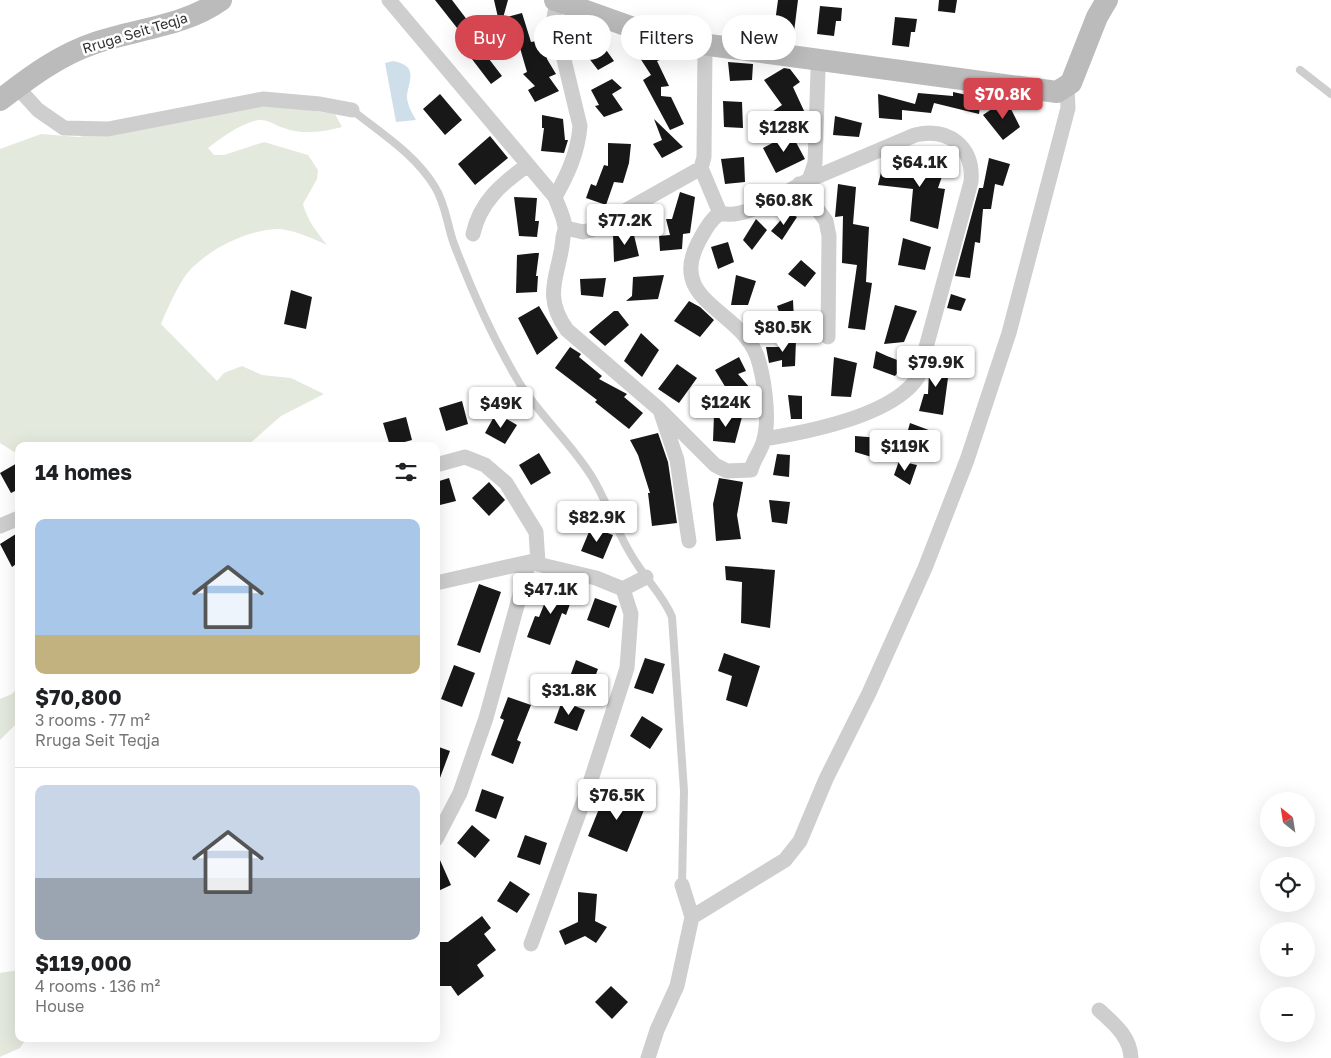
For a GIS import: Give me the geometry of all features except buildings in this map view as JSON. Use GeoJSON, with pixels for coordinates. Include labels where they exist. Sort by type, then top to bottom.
{"type":"FeatureCollection","features":[{"type":"Feature","properties":{"kind":"main road","name":"Rruga Seit Teqja"},"geometry":{"type":"LineString","coordinates":[[8,94],[61,57],[94,43],[185,18],[209,9],[222,0]]}},
{"type":"Feature","properties":{"kind":"main road"},"geometry":{"type":"LineString","coordinates":[[556,0],[621,23]]}},
{"type":"Feature","properties":{"kind":"main road"},"geometry":{"type":"LineString","coordinates":[[712,45],[1051,92],[1067,88],[1074,78],[1097,17],[1107,0]]}},
{"type":"Feature","properties":{"kind":"street"},"geometry":{"type":"LineString","coordinates":[[389,0],[555,197],[566,228],[563,248],[554,274],[553,294],[559,320],[584,346],[659,409],[704,456],[726,471],[751,470],[764,439],[766,428],[765,402],[757,356],[741,331],[695,288],[689,274],[695,250],[713,218],[720,213]]}},
{"type":"Feature","properties":{"kind":"street"},"geometry":{"type":"LineString","coordinates":[[555,197],[574,158],[579,142],[580,126],[554,18],[556,0]]}},
{"type":"Feature","properties":{"kind":"street"},"geometry":{"type":"LineString","coordinates":[[705,60],[704,157],[701,168],[720,213]]}},
{"type":"Feature","properties":{"kind":"street"},"geometry":{"type":"LineString","coordinates":[[804,182],[814,163],[818,71]]}},
{"type":"Feature","properties":{"kind":"street"},"geometry":{"type":"LineString","coordinates":[[692,917],[785,860],[800,841],[826,779],[869,693],[925,568],[967,460],[1009,333],[1068,108],[1067,88]]}},
{"type":"Feature","properties":{"kind":"street"},"geometry":{"type":"LineString","coordinates":[[8,94],[38,110],[64,128],[108,129],[263,99],[320,104],[352,110]]}},
{"type":"Feature","properties":{"kind":"street"},"geometry":{"type":"LineString","coordinates":[[720,213],[730,216],[749,211],[804,182],[929,132],[943,135],[956,141],[966,154],[972,168],[971,182],[918,377],[910,389],[898,397],[840,424],[764,439]]}},
{"type":"Feature","properties":{"kind":"street"},"geometry":{"type":"LineString","coordinates":[[473,234],[476,222],[496,190],[528,165]]}},
{"type":"Feature","properties":{"kind":"street"},"geometry":{"type":"LineString","coordinates":[[566,228],[583,232],[591,230],[701,168]]}},
{"type":"Feature","properties":{"kind":"street"},"geometry":{"type":"LineString","coordinates":[[804,182],[826,221],[830,236],[828,337]]}},
{"type":"Feature","properties":{"kind":"street"},"geometry":{"type":"LineString","coordinates":[[659,409],[677,460],[689,540]]}},
{"type":"Feature","properties":{"kind":"street"},"geometry":{"type":"LineString","coordinates":[[440,464],[465,457],[485,465],[506,483],[536,532],[534,563],[486,718],[460,793],[440,831]]}},
{"type":"Feature","properties":{"kind":"street"},"geometry":{"type":"LineString","coordinates":[[0,526],[15,520]]}},
{"type":"Feature","properties":{"kind":"street"},"geometry":{"type":"LineString","coordinates":[[440,582],[534,563],[596,578],[623,590],[631,614],[627,668],[589,786],[530,944]]}},
{"type":"Feature","properties":{"kind":"street"},"geometry":{"type":"LineString","coordinates":[[623,590],[646,577]]}},
{"type":"Feature","properties":{"kind":"street"},"geometry":{"type":"LineString","coordinates":[[648,1058],[657,1030],[677,986],[692,917],[682,885]]}},
{"type":"Feature","properties":{"kind":"street"},"geometry":{"type":"LineString","coordinates":[[1099,1010],[1126,1038],[1131,1047],[1131,1058]]}},
{"type":"Feature","properties":{"kind":"lane"},"geometry":{"type":"LineString","coordinates":[[1300,70],[1331,94]]}},
{"type":"Feature","properties":{"kind":"lane"},"geometry":{"type":"LineString","coordinates":[[352,110],[404,150],[434,186],[445,208],[450,233],[463,267],[502,352],[521,385],[591,475],[625,546],[666,602],[672,618],[684,791],[682,885]]}},
{"type":"Feature","properties":{"kind":"shaded area"},"geometry":{"type":"Polygon","coordinates":[[[393,61],[402,63],[410,71],[411,76],[407,98],[409,107],[416,120],[396,122],[385,63],[393,61]]]}},
{"type":"Feature","properties":{"kind":"shaded area"},"geometry":{"type":"Polygon","coordinates":[[[273,105],[335,114],[342,127],[298,132],[259,120],[238,128],[208,148],[214,155],[224,155],[264,142],[308,155],[318,170],[317,179],[303,204],[310,221],[327,245],[302,234],[281,229],[253,233],[230,242],[198,262],[190,270],[178,288],[161,324],[217,381],[224,373],[242,366],[262,375],[291,378],[324,394],[281,416],[251,442],[15,442],[15,452],[0,443],[0,149],[41,134],[78,137],[273,105]]]}},
{"type":"Feature","properties":{"kind":"shaded area"},"geometry":{"type":"Polygon","coordinates":[[[15,691],[15,725],[0,740],[0,699],[12,694],[15,691]]]}},
{"type":"Feature","properties":{"kind":"shaded area"},"geometry":{"type":"Polygon","coordinates":[[[15,971],[15,1042],[24,1042],[20,1048],[0,1057],[0,973],[15,971]]]}}]}
